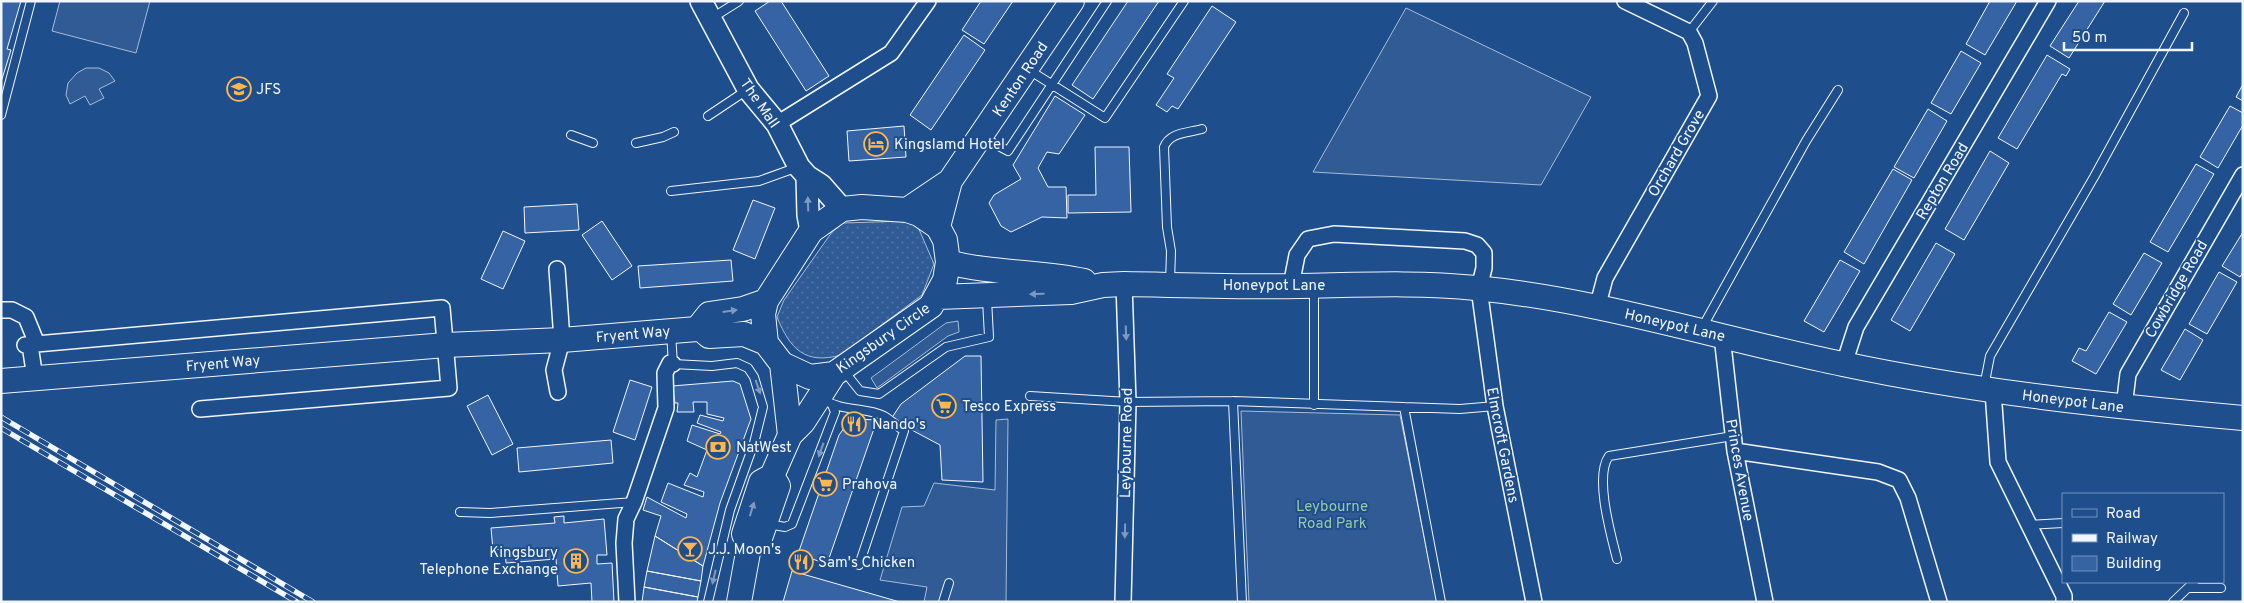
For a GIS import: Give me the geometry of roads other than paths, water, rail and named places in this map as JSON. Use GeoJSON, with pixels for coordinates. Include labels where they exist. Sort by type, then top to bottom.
{"type":"FeatureCollection","features":[{"type":"Feature","properties":{"kind":"main road","name":"Kenton Road"},"geometry":{"type":"LineString","coordinates":[[938,227],[950,181],[1072,1]]}},
{"type":"Feature","properties":{"kind":"main road","name":"Kenton Road"},"geometry":{"type":"LineString","coordinates":[[907,210],[950,181]]}},
{"type":"Feature","properties":{"kind":"main road"},"geometry":{"type":"LineString","coordinates":[[766,343],[763,314],[766,301],[811,231],[842,209],[907,210],[919,214],[938,227]]}},
{"type":"Feature","properties":{"kind":"main road","name":"Kingsbury Circle"},"geometry":{"type":"LineString","coordinates":[[766,343],[782,364],[810,377],[838,371],[917,318],[938,297],[945,280],[948,262],[945,240],[938,227]]}},
{"type":"Feature","properties":{"kind":"main road","name":"Honeypot Lane"},"geometry":{"type":"LineString","coordinates":[[948,262],[983,270],[1071,278],[1113,285],[1302,286],[1404,284],[1479,288],[1597,308],[1844,364],[1988,390],[2124,408],[2243,418]]}},
{"type":"Feature","properties":{"kind":"main road","name":"Honeypot Lane"},"geometry":{"type":"LineString","coordinates":[[938,297],[1071,292],[1113,285]]}},
{"type":"Feature","properties":{"kind":"main road"},"geometry":{"type":"LineString","coordinates":[[700,328],[709,314],[743,310],[766,301]]}},
{"type":"Feature","properties":{"kind":"main road","name":"Fryent Way"},"geometry":{"type":"LineString","coordinates":[[19,380],[446,345],[562,340],[700,328],[709,336],[744,334],[766,343]]}},
{"type":"Feature","properties":{"kind":"main road"},"geometry":{"type":"LineString","coordinates":[[782,364],[790,435]]}},
{"type":"Feature","properties":{"kind":"main road"},"geometry":{"type":"LineString","coordinates":[[739,602],[749,548],[744,534],[758,489],[763,480],[772,476],[790,435],[825,400],[838,371]]}},
{"type":"Feature","properties":{"kind":"main road"},"geometry":{"type":"LineString","coordinates":[[749,548],[759,541],[778,486],[772,476]]}},
{"type":"Feature","properties":{"kind":"street"},"geometry":{"type":"LineString","coordinates":[[777,124],[891,53],[928,1]]}},
{"type":"Feature","properties":{"kind":"street"},"geometry":{"type":"LineString","coordinates":[[1625,1],[1689,32]]}},
{"type":"Feature","properties":{"kind":"street","name":"Repton Road"},"geometry":{"type":"LineString","coordinates":[[1844,364],[1856,327],[2048,1]]}},
{"type":"Feature","properties":{"kind":"street","name":"The Mall"},"geometry":{"type":"LineString","coordinates":[[706,10],[748,89],[777,124],[803,172],[811,231]]}},
{"type":"Feature","properties":{"kind":"street","name":"Orchard Grove"},"geometry":{"type":"LineString","coordinates":[[1597,308],[1605,278],[1709,96],[1695,43],[1689,32]]}},
{"type":"Feature","properties":{"kind":"street","name":"The Mall"},"geometry":{"type":"LineString","coordinates":[[803,172],[821,186],[842,209]]}},
{"type":"Feature","properties":{"kind":"street","name":"Cowbridge Road"},"geometry":{"type":"LineString","coordinates":[[2124,408],[2128,374],[2243,175]]}},
{"type":"Feature","properties":{"kind":"street","name":"Elmcroft Gardens"},"geometry":{"type":"LineString","coordinates":[[1302,286],[1297,255],[1308,239],[1334,234],[1465,241],[1477,245],[1484,253],[1484,268],[1479,288],[1494,406],[1534,602]]}},
{"type":"Feature","properties":{"kind":"street"},"geometry":{"type":"LineString","coordinates":[[557,269],[562,340],[554,370],[558,392]]}},
{"type":"Feature","properties":{"kind":"street","name":"Leybourne Road"},"geometry":{"type":"LineString","coordinates":[[1113,285],[1128,402],[1123,602]]}},
{"type":"Feature","properties":{"kind":"street"},"geometry":{"type":"LineString","coordinates":[[31,345],[442,308],[449,388],[200,409]]}},
{"type":"Feature","properties":{"kind":"street"},"geometry":{"type":"LineString","coordinates":[[1,310],[12,310],[26,317],[31,345],[19,380]]}},
{"type":"Feature","properties":{"kind":"street","name":"Princes Avenue"},"geometry":{"type":"LineString","coordinates":[[1712,333],[1765,602]]}},
{"type":"Feature","properties":{"kind":"street"},"geometry":{"type":"LineString","coordinates":[[627,602],[624,543],[626,519],[634,502],[666,408],[665,373],[670,363],[673,364]]}},
{"type":"Feature","properties":{"kind":"street"},"geometry":{"type":"LineString","coordinates":[[1988,390],[1998,462],[2064,596],[2064,602]]}},
{"type":"Feature","properties":{"kind":"street"},"geometry":{"type":"LineString","coordinates":[[1734,444],[1878,472],[1899,480],[1908,498],[1939,602]]}},
{"type":"Feature","properties":{"kind":"lane"},"geometry":{"type":"LineString","coordinates":[[1,115],[31,1]]}},
{"type":"Feature","properties":{"kind":"lane"},"geometry":{"type":"LineString","coordinates":[[706,10],[739,1]]}},
{"type":"Feature","properties":{"kind":"lane"},"geometry":{"type":"LineString","coordinates":[[981,136],[1008,151],[1107,1]]}},
{"type":"Feature","properties":{"kind":"lane"},"geometry":{"type":"LineString","coordinates":[[1027,69],[1105,118],[1184,1]]}},
{"type":"Feature","properties":{"kind":"lane"},"geometry":{"type":"LineString","coordinates":[[1689,32],[1713,1]]}},
{"type":"Feature","properties":{"kind":"lane"},"geometry":{"type":"LineString","coordinates":[[1988,390],[1990,356],[2094,177],[2184,13]]}},
{"type":"Feature","properties":{"kind":"lane"},"geometry":{"type":"LineString","coordinates":[[708,116],[748,89]]}},
{"type":"Feature","properties":{"kind":"lane"},"geometry":{"type":"LineString","coordinates":[[1712,333],[1801,150],[1838,90]]}},
{"type":"Feature","properties":{"kind":"lane"},"geometry":{"type":"LineString","coordinates":[[1170,285],[1171,251],[1167,227],[1164,147],[1167,140],[1173,136],[1202,129]]}},
{"type":"Feature","properties":{"kind":"lane"},"geometry":{"type":"LineString","coordinates":[[636,143],[663,137],[674,132]]}},
{"type":"Feature","properties":{"kind":"lane"},"geometry":{"type":"LineString","coordinates":[[571,135],[593,143]]}},
{"type":"Feature","properties":{"kind":"lane"},"geometry":{"type":"LineString","coordinates":[[671,191],[759,181],[803,172]]}},
{"type":"Feature","properties":{"kind":"lane"},"geometry":{"type":"LineString","coordinates":[[1302,286],[1314,405]]}},
{"type":"Feature","properties":{"kind":"lane"},"geometry":{"type":"LineString","coordinates":[[838,371],[860,391],[879,394],[946,347],[989,337],[987,294]]}},
{"type":"Feature","properties":{"kind":"lane"},"geometry":{"type":"LineString","coordinates":[[671,331],[673,364],[736,363],[748,368],[754,377],[763,407],[754,443],[730,510],[708,602]]}},
{"type":"Feature","properties":{"kind":"lane"},"geometry":{"type":"LineString","coordinates":[[1030,396],[1128,402],[1232,400],[1314,405],[1460,409],[1494,406]]}},
{"type":"Feature","properties":{"kind":"lane"},"geometry":{"type":"LineString","coordinates":[[766,523],[785,527],[792,524],[835,412],[825,400]]}},
{"type":"Feature","properties":{"kind":"lane"},"geometry":{"type":"LineString","coordinates":[[825,400],[882,416],[904,431],[859,565]]}},
{"type":"Feature","properties":{"kind":"lane"},"geometry":{"type":"LineString","coordinates":[[1232,400],[1242,602]]}},
{"type":"Feature","properties":{"kind":"lane"},"geometry":{"type":"LineString","coordinates":[[1404,407],[1441,602]]}},
{"type":"Feature","properties":{"kind":"lane"},"geometry":{"type":"LineString","coordinates":[[1617,558],[1606,509],[1604,471],[1605,461],[1609,456],[1734,444]]}},
{"type":"Feature","properties":{"kind":"lane"},"geometry":{"type":"LineString","coordinates":[[460,512],[490,513],[634,502]]}},
{"type":"Feature","properties":{"kind":"lane"},"geometry":{"type":"LineString","coordinates":[[2029,525],[2062,523]]}},
{"type":"Feature","properties":{"kind":"lane"},"geometry":{"type":"LineString","coordinates":[[943,602],[948,583]]}},
{"type":"Feature","properties":{"kind":"lane"},"geometry":{"type":"LineString","coordinates":[[2173,602],[2192,585],[2221,588]]}},
{"type":"Feature","properties":{"kind":"railway"},"geometry":{"type":"LineString","coordinates":[[1,417],[313,602]]}},
{"type":"Feature","properties":{"kind":"railway"},"geometry":{"type":"LineString","coordinates":[[1,428],[297,602]]}},
{"type":"Feature","properties":{"kind":"place","name":"JFS"},"geometry":{"type":"Point","coordinates":[239,89]}},
{"type":"Feature","properties":{"kind":"place","name":"Kingslamd Hotel"},"geometry":{"type":"Point","coordinates":[876,144]}},
{"type":"Feature","properties":{"kind":"place","name":"Tesco Express"},"geometry":{"type":"Point","coordinates":[944,406]}},
{"type":"Feature","properties":{"kind":"place","name":"Nando's"},"geometry":{"type":"Point","coordinates":[854,424]}},
{"type":"Feature","properties":{"kind":"place","name":"NatWest"},"geometry":{"type":"Point","coordinates":[718,447]}},
{"type":"Feature","properties":{"kind":"place","name":"Prahova"},"geometry":{"type":"Point","coordinates":[825,484]}},
{"type":"Feature","properties":{"kind":"place","name":"J.J. Moon's"},"geometry":{"type":"Point","coordinates":[690,549]}},
{"type":"Feature","properties":{"kind":"place","name":"Kingsbury Telephone Exchange"},"geometry":{"type":"Point","coordinates":[576,561]}},
{"type":"Feature","properties":{"kind":"place","name":"Sam's Chicken"},"geometry":{"type":"Point","coordinates":[801,562]}},
{"type":"Feature","properties":{"kind":"park label","name":"Leybourne Road Park"},"geometry":{"type":"Point","coordinates":[1332,514]}}]}
